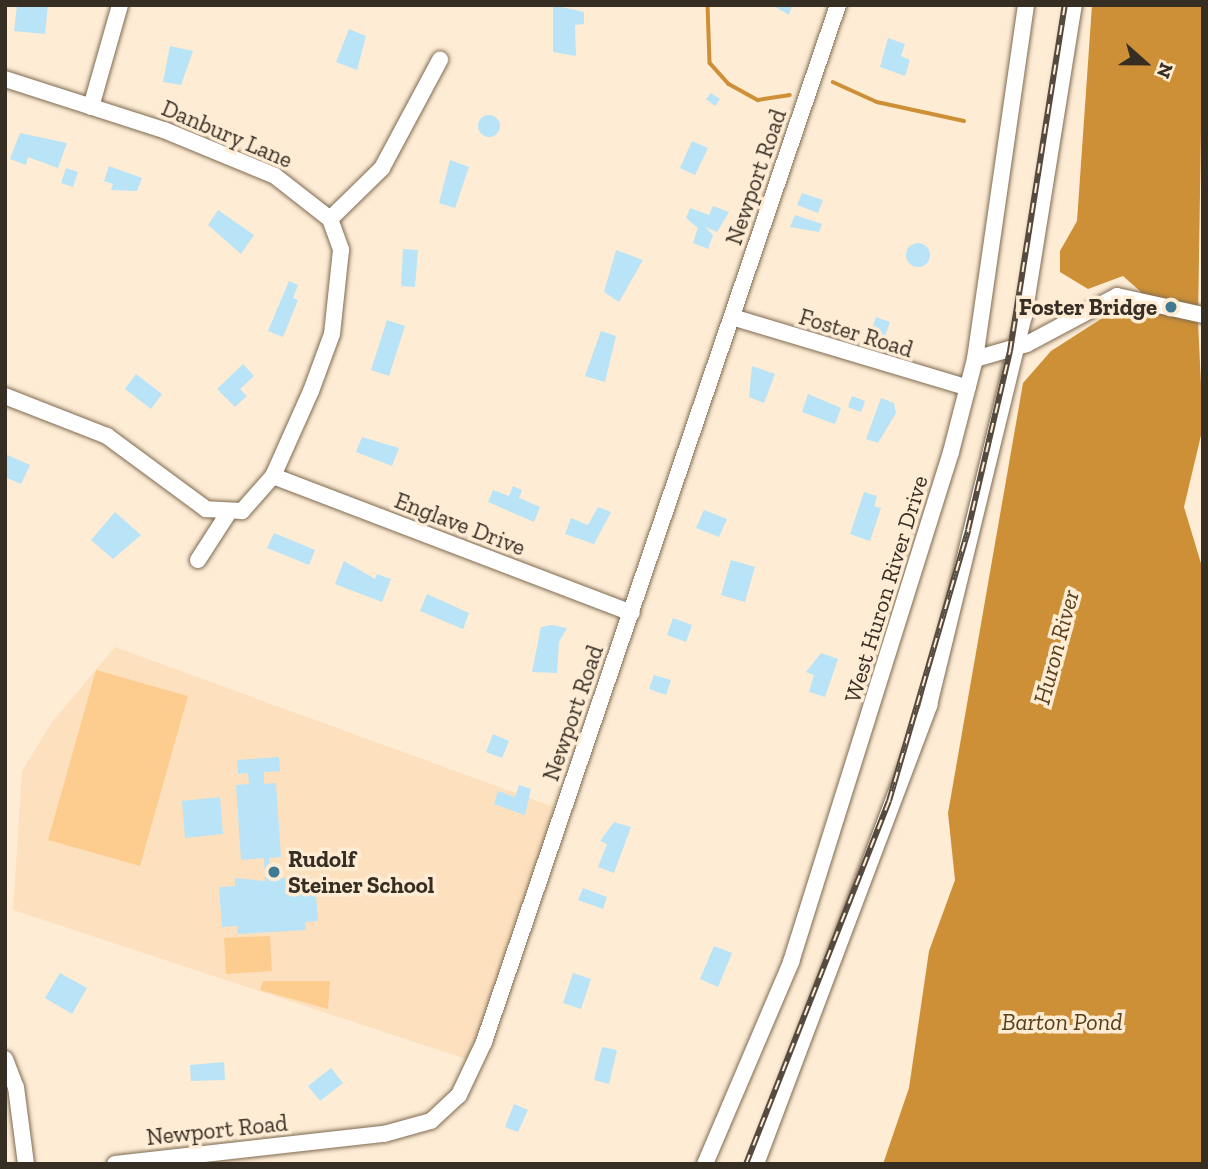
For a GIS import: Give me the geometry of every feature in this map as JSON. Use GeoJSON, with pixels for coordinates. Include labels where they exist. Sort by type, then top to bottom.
{"type":"FeatureCollection","features":[{"type":"Feature","properties":{"kind":"street"},"geometry":{"type":"LineString","coordinates":[[91,107],[120,5]]}},
{"type":"Feature","properties":{"kind":"street","name":"Newport Road"},"geometry":{"type":"LineString","coordinates":[[116,1164],[289,1146],[411,1128],[430,1121],[459,1095],[484,1042],[838,5]]}},
{"type":"Feature","properties":{"kind":"street","name":"West Huron River Drive"},"geometry":{"type":"LineString","coordinates":[[705,1164],[791,962],[880,692],[968,388],[975,359],[1026,5]]}},
{"type":"Feature","properties":{"kind":"street"},"geometry":{"type":"LineString","coordinates":[[756,1164],[929,705],[1017,348],[1074,5]]}},
{"type":"Feature","properties":{"kind":"street"},"geometry":{"type":"LineString","coordinates":[[198,560],[228,515],[249,507],[272,476],[332,334],[341,250],[330,219],[382,168],[440,60]]}},
{"type":"Feature","properties":{"kind":"street","name":"Danbury Lane"},"geometry":{"type":"LineString","coordinates":[[5,79],[91,107],[275,176],[330,219]]}},
{"type":"Feature","properties":{"kind":"street"},"geometry":{"type":"LineString","coordinates":[[975,359],[1017,348],[1100,299],[1133,296],[1203,316]]}},
{"type":"Feature","properties":{"kind":"street","name":"Foster Road"},"geometry":{"type":"LineString","coordinates":[[732,317],[968,388]]}},
{"type":"Feature","properties":{"kind":"street"},"geometry":{"type":"LineString","coordinates":[[5,396],[107,436],[197,504],[228,515]]}},
{"type":"Feature","properties":{"kind":"street","name":"Englave Drive"},"geometry":{"type":"LineString","coordinates":[[272,476],[632,613]]}},
{"type":"Feature","properties":{"kind":"street"},"geometry":{"type":"LineString","coordinates":[[5,1059],[16,1087],[26,1164]]}},
{"type":"Feature","properties":{"kind":"street"},"geometry":{"type":"LineString","coordinates":[[289,1146],[291,1164]]}},
{"type":"Feature","properties":{"kind":"shaded area","name":"Rudolf Steiner School"},"geometry":{"type":"Polygon","coordinates":[[[115,647],[557,808],[469,1060],[13,910],[22,771],[52,722],[115,647]]]}},
{"type":"Feature","properties":{"kind":"shaded area"},"geometry":{"type":"Polygon","coordinates":[[[96,670],[188,696],[140,866],[48,840],[96,670]]]}},
{"type":"Feature","properties":{"kind":"shaded area"},"geometry":{"type":"Polygon","coordinates":[[[270,936],[272,971],[226,974],[224,938],[270,936]]]}},
{"type":"Feature","properties":{"kind":"shaded area"},"geometry":{"type":"Polygon","coordinates":[[[263,981],[330,981],[328,1009],[260,990],[263,981]]]}},
{"type":"Feature","properties":{"kind":"water","name":"Barton Pond"},"geometry":{"type":"Polygon","coordinates":[[[1092,5],[1203,5],[1198,321],[1203,427],[1184,507],[1203,570],[1203,1164],[883,1164],[909,1088],[929,951],[955,880],[948,813],[1023,383],[1051,351],[1104,317],[1138,304],[1141,292],[1123,276],[1088,289],[1060,272],[1060,251],[1077,221],[1092,5]]]}},
{"type":"Feature","properties":{"kind":"building"},"geometry":{"type":"Polygon","coordinates":[[[17,5],[48,5],[45,34],[14,31],[17,5]]]}},
{"type":"Feature","properties":{"kind":"building"},"geometry":{"type":"Polygon","coordinates":[[[553,5],[584,12],[584,24],[575,25],[576,56],[553,52],[553,5]]]}},
{"type":"Feature","properties":{"kind":"building"},"geometry":{"type":"Polygon","coordinates":[[[772,5],[792,5],[789,15],[772,5]]]}},
{"type":"Feature","properties":{"kind":"building"},"geometry":{"type":"Polygon","coordinates":[[[349,29],[366,36],[357,70],[336,62],[349,29]]]}},
{"type":"Feature","properties":{"kind":"building"},"geometry":{"type":"Polygon","coordinates":[[[888,38],[905,44],[901,56],[910,60],[905,76],[880,67],[888,38]]]}},
{"type":"Feature","properties":{"kind":"building"},"geometry":{"type":"Polygon","coordinates":[[[170,46],[193,51],[181,85],[163,82],[170,46]]]}},
{"type":"Feature","properties":{"kind":"building"},"geometry":{"type":"Polygon","coordinates":[[[711,93],[720,99],[715,106],[706,99],[711,93]]]}},
{"type":"Feature","properties":{"kind":"building"},"geometry":{"type":"Polygon","coordinates":[[[489,115],[497,118],[500,126],[497,134],[489,137],[481,134],[478,126],[481,118],[489,115]]]}},
{"type":"Feature","properties":{"kind":"building"},"geometry":{"type":"Polygon","coordinates":[[[20,133],[67,143],[58,168],[28,157],[26,165],[10,159],[20,133]]]}},
{"type":"Feature","properties":{"kind":"building"},"geometry":{"type":"Polygon","coordinates":[[[692,141],[708,148],[695,175],[680,168],[692,141]]]}},
{"type":"Feature","properties":{"kind":"building"},"geometry":{"type":"Polygon","coordinates":[[[450,160],[469,167],[455,208],[439,203],[450,160]]]}},
{"type":"Feature","properties":{"kind":"building"},"geometry":{"type":"Polygon","coordinates":[[[109,166],[142,178],[137,191],[111,190],[113,184],[104,181],[109,166]]]}},
{"type":"Feature","properties":{"kind":"building"},"geometry":{"type":"Polygon","coordinates":[[[66,168],[78,172],[73,187],[61,183],[66,168]]]}},
{"type":"Feature","properties":{"kind":"building"},"geometry":{"type":"Polygon","coordinates":[[[802,193],[823,200],[818,213],[797,205],[802,193]]]}},
{"type":"Feature","properties":{"kind":"building"},"geometry":{"type":"Polygon","coordinates":[[[713,206],[729,212],[717,232],[705,227],[713,235],[708,249],[693,243],[698,228],[686,218],[690,208],[709,215],[713,206]]]}},
{"type":"Feature","properties":{"kind":"building"},"geometry":{"type":"Polygon","coordinates":[[[218,210],[254,235],[241,254],[208,225],[218,210]]]}},
{"type":"Feature","properties":{"kind":"building"},"geometry":{"type":"Polygon","coordinates":[[[795,215],[822,224],[819,232],[790,227],[795,215]]]}},
{"type":"Feature","properties":{"kind":"building"},"geometry":{"type":"Polygon","coordinates":[[[918,243],[926,247],[930,255],[926,263],[918,267],[910,263],[906,255],[910,247],[918,243]]]}},
{"type":"Feature","properties":{"kind":"building"},"geometry":{"type":"Polygon","coordinates":[[[403,249],[418,250],[415,287],[401,286],[403,249]]]}},
{"type":"Feature","properties":{"kind":"building"},"geometry":{"type":"Polygon","coordinates":[[[616,250],[643,260],[619,302],[604,292],[616,250]]]}},
{"type":"Feature","properties":{"kind":"building"},"geometry":{"type":"Polygon","coordinates":[[[289,281],[298,285],[293,298],[298,300],[283,337],[268,331],[289,281]]]}},
{"type":"Feature","properties":{"kind":"building"},"geometry":{"type":"Polygon","coordinates":[[[876,317],[890,322],[882,345],[868,340],[876,317]]]}},
{"type":"Feature","properties":{"kind":"building"},"geometry":{"type":"Polygon","coordinates":[[[387,320],[405,326],[389,376],[371,370],[387,320]]]}},
{"type":"Feature","properties":{"kind":"building"},"geometry":{"type":"Polygon","coordinates":[[[601,331],[616,336],[605,382],[585,376],[601,331]]]}},
{"type":"Feature","properties":{"kind":"building"},"geometry":{"type":"Polygon","coordinates":[[[243,364],[254,376],[240,389],[247,396],[235,407],[217,389],[243,364]]]}},
{"type":"Feature","properties":{"kind":"building"},"geometry":{"type":"Polygon","coordinates":[[[752,366],[775,374],[764,403],[749,397],[752,366]]]}},
{"type":"Feature","properties":{"kind":"building"},"geometry":{"type":"Polygon","coordinates":[[[136,374],[162,394],[151,409],[125,389],[136,374]]]}},
{"type":"Feature","properties":{"kind":"building"},"geometry":{"type":"Polygon","coordinates":[[[808,394],[841,408],[835,424],[802,412],[808,394]]]}},
{"type":"Feature","properties":{"kind":"building"},"geometry":{"type":"Polygon","coordinates":[[[852,396],[865,401],[861,412],[848,407],[852,396]]]}},
{"type":"Feature","properties":{"kind":"building"},"geometry":{"type":"Polygon","coordinates":[[[881,398],[894,403],[896,413],[878,443],[866,439],[881,398]]]}},
{"type":"Feature","properties":{"kind":"building"},"geometry":{"type":"Polygon","coordinates":[[[362,437],[399,448],[392,466],[356,452],[362,437]]]}},
{"type":"Feature","properties":{"kind":"building"},"geometry":{"type":"Polygon","coordinates":[[[5,454],[30,465],[21,484],[5,477],[5,454]]]}},
{"type":"Feature","properties":{"kind":"building"},"geometry":{"type":"Polygon","coordinates":[[[513,486],[522,490],[519,498],[540,507],[534,522],[488,502],[493,490],[509,496],[513,486]]]}},
{"type":"Feature","properties":{"kind":"building"},"geometry":{"type":"Polygon","coordinates":[[[864,492],[877,496],[874,506],[881,508],[870,541],[850,534],[864,492]]]}},
{"type":"Feature","properties":{"kind":"building"},"geometry":{"type":"Polygon","coordinates":[[[598,507],[611,512],[594,544],[565,534],[571,518],[588,525],[598,507]]]}},
{"type":"Feature","properties":{"kind":"building"},"geometry":{"type":"Polygon","coordinates":[[[704,510],[727,519],[719,537],[696,528],[704,510]]]}},
{"type":"Feature","properties":{"kind":"building"},"geometry":{"type":"Polygon","coordinates":[[[115,512],[141,535],[113,559],[91,540],[115,512]]]}},
{"type":"Feature","properties":{"kind":"building"},"geometry":{"type":"Polygon","coordinates":[[[274,533],[315,550],[309,565],[267,548],[274,533]]]}},
{"type":"Feature","properties":{"kind":"building"},"geometry":{"type":"Polygon","coordinates":[[[731,560],[755,567],[745,602],[721,595],[731,560]]]}},
{"type":"Feature","properties":{"kind":"building"},"geometry":{"type":"Polygon","coordinates":[[[344,561],[375,579],[377,574],[391,579],[382,602],[335,584],[344,561]]]}},
{"type":"Feature","properties":{"kind":"building"},"geometry":{"type":"Polygon","coordinates":[[[427,594],[469,613],[463,629],[420,611],[427,594]]]}},
{"type":"Feature","properties":{"kind":"building"},"geometry":{"type":"Polygon","coordinates":[[[673,618],[692,625],[686,642],[667,635],[673,618]]]}},
{"type":"Feature","properties":{"kind":"building"},"geometry":{"type":"Polygon","coordinates":[[[552,625],[567,628],[559,642],[557,673],[532,672],[541,627],[552,625]]]}},
{"type":"Feature","properties":{"kind":"building"},"geometry":{"type":"Polygon","coordinates":[[[821,653],[838,659],[825,697],[809,692],[814,675],[806,672],[821,653]]]}},
{"type":"Feature","properties":{"kind":"building"},"geometry":{"type":"Polygon","coordinates":[[[654,675],[671,680],[666,695],[649,689],[654,675]]]}},
{"type":"Feature","properties":{"kind":"building"},"geometry":{"type":"Polygon","coordinates":[[[493,734],[509,741],[502,758],[486,752],[493,734]]]}},
{"type":"Feature","properties":{"kind":"building"},"geometry":{"type":"Polygon","coordinates":[[[279,757],[280,771],[264,772],[264,784],[276,783],[281,857],[269,858],[270,881],[301,874],[302,881],[315,880],[318,921],[305,922],[306,930],[238,934],[237,926],[222,927],[219,887],[235,886],[235,878],[265,881],[264,858],[241,860],[236,785],[249,784],[248,773],[238,774],[237,760],[279,757]]]}},
{"type":"Feature","properties":{"kind":"building"},"geometry":{"type":"Polygon","coordinates":[[[519,785],[531,789],[525,815],[494,804],[498,791],[515,797],[519,785]]]}},
{"type":"Feature","properties":{"kind":"building"},"geometry":{"type":"Polygon","coordinates":[[[220,797],[223,834],[185,838],[182,801],[220,797]]]}},
{"type":"Feature","properties":{"kind":"building"},"geometry":{"type":"Polygon","coordinates":[[[614,822],[631,827],[614,873],[598,867],[607,844],[600,841],[614,822]]]}},
{"type":"Feature","properties":{"kind":"building"},"geometry":{"type":"Polygon","coordinates":[[[583,888],[607,897],[603,909],[578,900],[583,888]]]}},
{"type":"Feature","properties":{"kind":"building"},"geometry":{"type":"Polygon","coordinates":[[[714,946],[732,953],[718,987],[700,979],[714,946]]]}},
{"type":"Feature","properties":{"kind":"building"},"geometry":{"type":"Polygon","coordinates":[[[60,973],[87,988],[72,1014],[45,998],[60,973]]]}},
{"type":"Feature","properties":{"kind":"building"},"geometry":{"type":"Polygon","coordinates":[[[573,973],[591,979],[581,1009],[563,1003],[573,973]]]}},
{"type":"Feature","properties":{"kind":"building"},"geometry":{"type":"Polygon","coordinates":[[[602,1047],[617,1050],[609,1084],[594,1080],[602,1047]]]}},
{"type":"Feature","properties":{"kind":"building"},"geometry":{"type":"Polygon","coordinates":[[[224,1062],[225,1080],[191,1081],[190,1065],[224,1062]]]}},
{"type":"Feature","properties":{"kind":"building"},"geometry":{"type":"Polygon","coordinates":[[[331,1068],[343,1083],[320,1101],[308,1086],[331,1068]]]}},
{"type":"Feature","properties":{"kind":"building"},"geometry":{"type":"Polygon","coordinates":[[[514,1104],[528,1110],[518,1132],[505,1127],[514,1104]]]}},
{"type":"Feature","properties":{"kind":"waterway"},"geometry":{"type":"LineString","coordinates":[[708,5],[710,63],[729,84],[758,100],[790,95]]}},
{"type":"Feature","properties":{"kind":"waterway"},"geometry":{"type":"LineString","coordinates":[[833,82],[877,102],[964,121]]}},
{"type":"Feature","properties":{"kind":"railway"},"geometry":{"type":"LineString","coordinates":[[746,1164],[889,801],[968,530],[1010,351],[1065,5]]}},
{"type":"Feature","properties":{"kind":"place","name":"Foster Bridge"},"geometry":{"type":"Point","coordinates":[1171,307]}},
{"type":"Feature","properties":{"kind":"place","name":"Rudolf Steiner School"},"geometry":{"type":"Point","coordinates":[274,872]}},
{"type":"Feature","properties":{"kind":"water label","name":"Huron River"},"geometry":{"type":"Point","coordinates":[1056,647]}}]}
